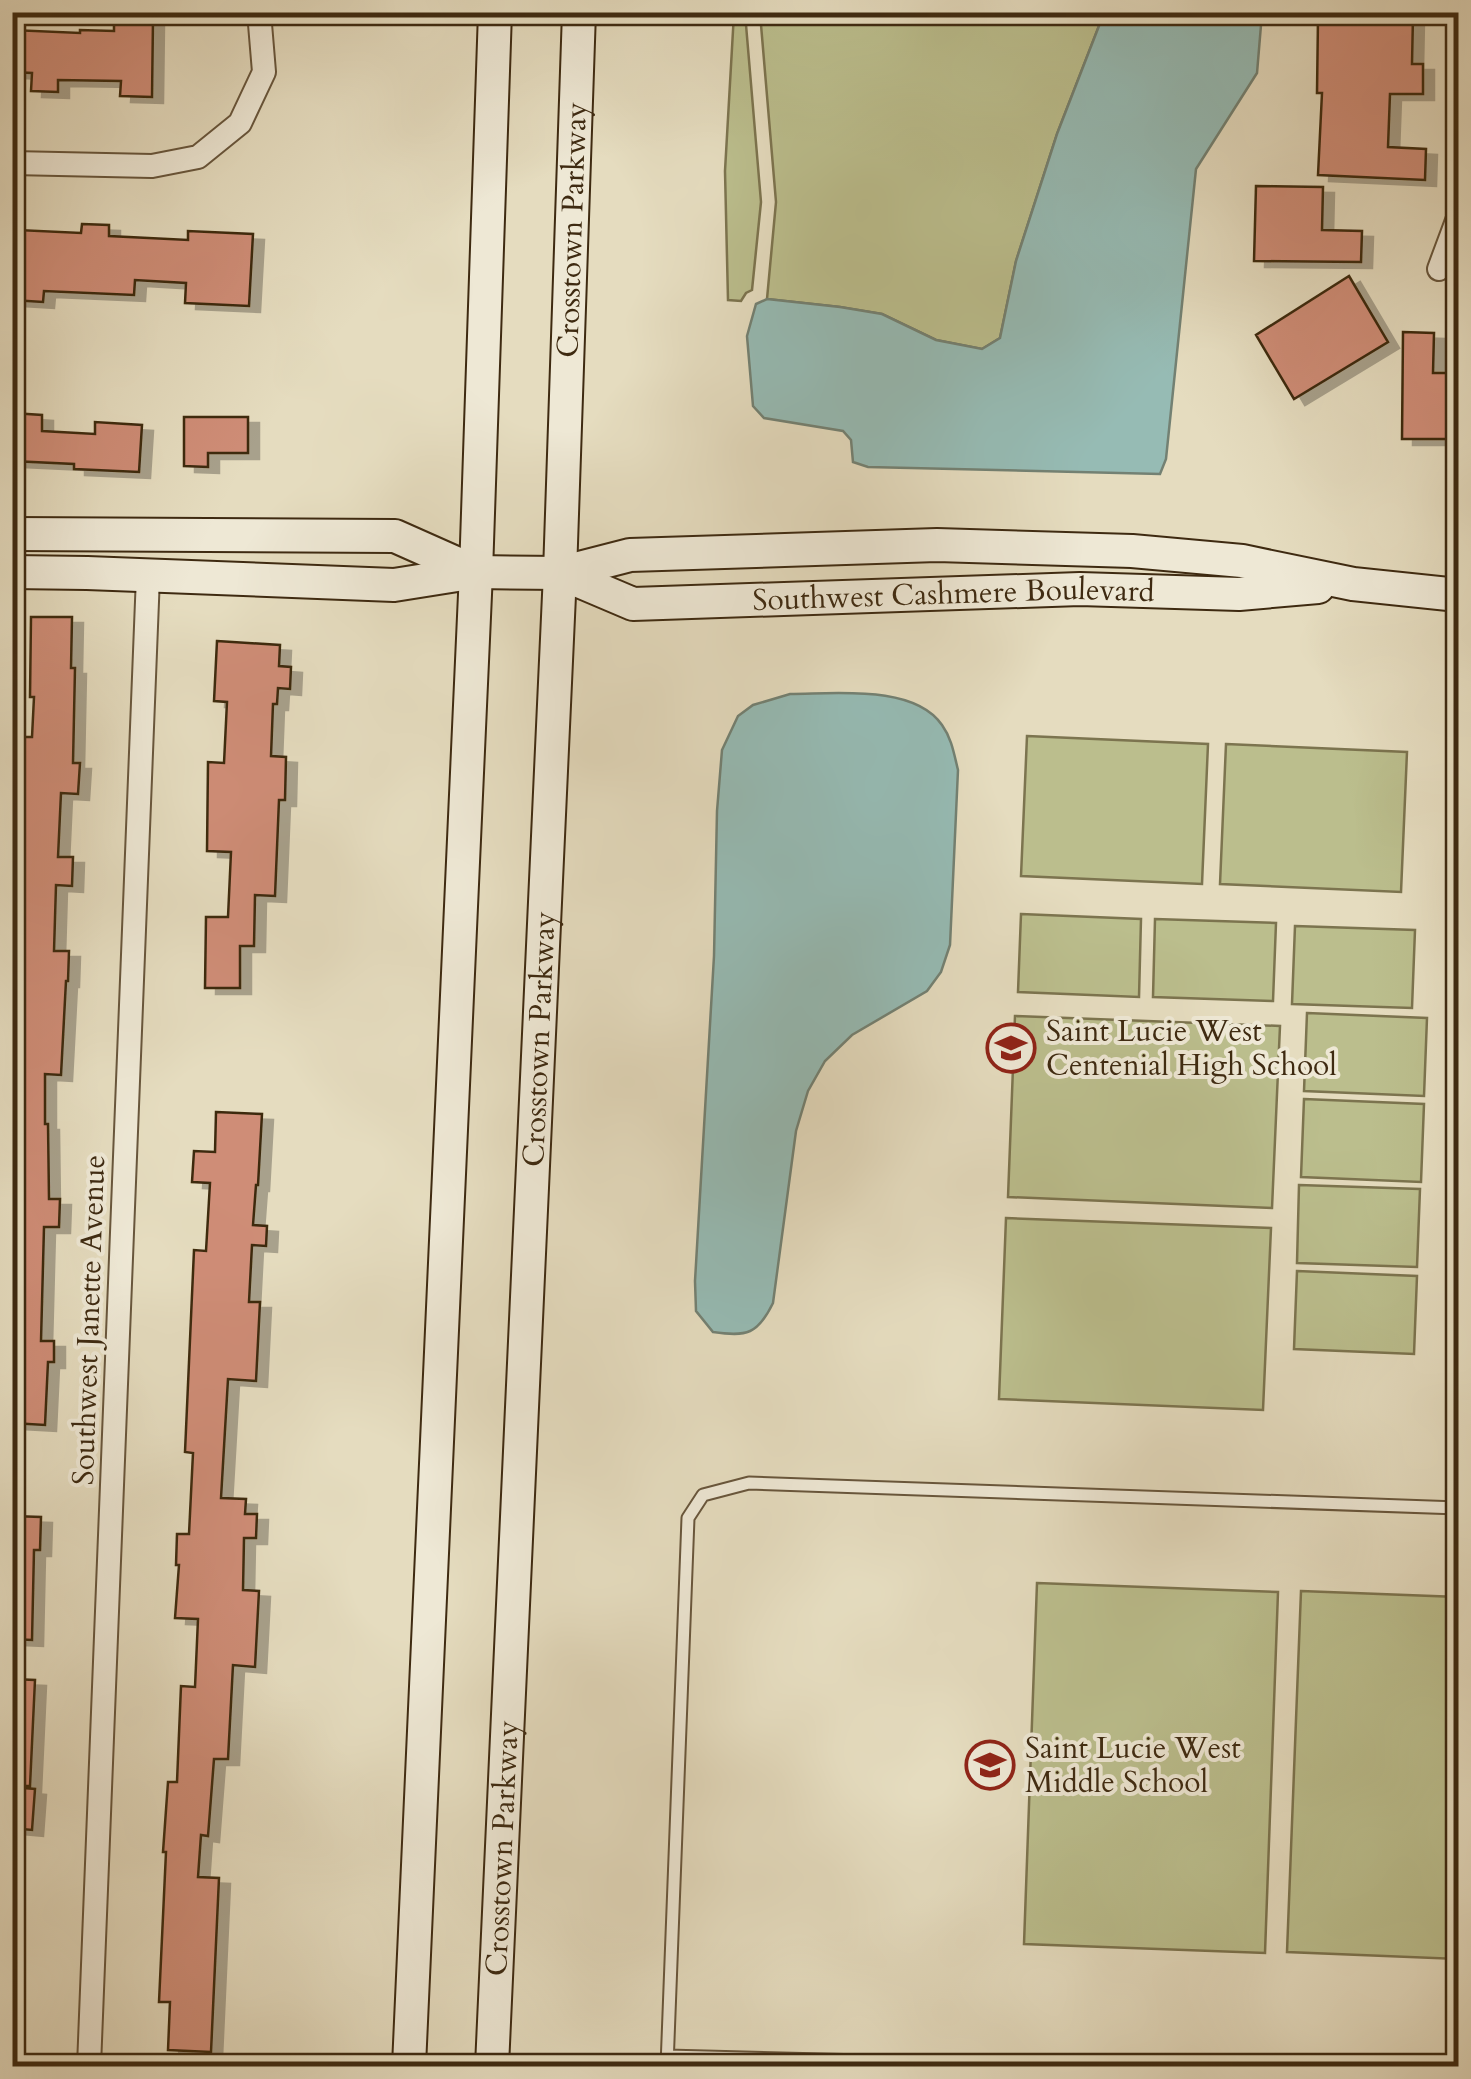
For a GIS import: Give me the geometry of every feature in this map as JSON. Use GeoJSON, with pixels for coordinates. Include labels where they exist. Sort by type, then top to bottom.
{"type":"FeatureCollection","features":[{"type":"Feature","properties":{"kind":"main road"},"geometry":{"type":"LineString","coordinates":[[409,2066],[476,572],[495,12]]}},
{"type":"Feature","properties":{"kind":"main road","name":"Crosstown Parkway"},"geometry":{"type":"LineString","coordinates":[[492,2066],[560,573],[579,12]]}},
{"type":"Feature","properties":{"kind":"main road","name":"Southwest Cashmere Boulevard"},"geometry":{"type":"LineString","coordinates":[[12,534],[395,536],[476,572]]}},
{"type":"Feature","properties":{"kind":"main road","name":"Southwest Cashmere Boulevard"},"geometry":{"type":"LineString","coordinates":[[12,572],[394,586],[476,572],[560,573],[630,555],[937,545],[1132,552],[1224,560],[1353,584],[1458,595]]}},
{"type":"Feature","properties":{"kind":"main road","name":"Southwest Cashmere Boulevard"},"geometry":{"type":"LineString","coordinates":[[560,573],[634,604],[1080,590],[1239,594],[1353,584]]}},
{"type":"Feature","properties":{"kind":"street"},"geometry":{"type":"LineString","coordinates":[[12,162],[152,166],[198,158],[240,122],[264,72],[260,12]]}},
{"type":"Feature","properties":{"kind":"street"},"geometry":{"type":"LineString","coordinates":[[1439,270],[1458,218]]}},
{"type":"Feature","properties":{"kind":"street","name":"Southwest Janette Avenue"},"geometry":{"type":"LineString","coordinates":[[90,2066],[148,576]]}},
{"type":"Feature","properties":{"kind":"lane"},"geometry":{"type":"LineString","coordinates":[[1066,2066],[667,2061],[688,1518],[703,1495],[749,1482],[1458,1508]]}},
{"type":"Feature","properties":{"kind":"green space"},"geometry":{"type":"Polygon","coordinates":[[[734,13],[745,13],[761,202],[752,290],[741,301],[728,300],[725,171],[734,13]]]}},
{"type":"Feature","properties":{"kind":"green space"},"geometry":{"type":"Polygon","coordinates":[[[760,13],[1104,13],[1057,134],[1016,261],[1000,338],[982,349],[936,340],[882,314],[767,299],[776,202],[760,13]]]}},
{"type":"Feature","properties":{"kind":"green space"},"geometry":{"type":"Polygon","coordinates":[[[1027,736],[1208,744],[1202,884],[1021,876],[1027,736]]]}},
{"type":"Feature","properties":{"kind":"green space"},"geometry":{"type":"Polygon","coordinates":[[[1226,744],[1407,752],[1401,892],[1220,884],[1226,744]]]}},
{"type":"Feature","properties":{"kind":"green space"},"geometry":{"type":"Polygon","coordinates":[[[1021,914],[1141,919],[1139,997],[1018,992],[1021,914]]]}},
{"type":"Feature","properties":{"kind":"green space"},"geometry":{"type":"Polygon","coordinates":[[[1155,919],[1276,923],[1273,1001],[1153,997],[1155,919]]]}},
{"type":"Feature","properties":{"kind":"green space"},"geometry":{"type":"Polygon","coordinates":[[[1295,926],[1415,930],[1412,1008],[1292,1004],[1295,926]]]}},
{"type":"Feature","properties":{"kind":"green space"},"geometry":{"type":"Polygon","coordinates":[[[1307,1013],[1427,1018],[1424,1096],[1304,1091],[1307,1013]]]}},
{"type":"Feature","properties":{"kind":"green space"},"geometry":{"type":"Polygon","coordinates":[[[1015,1016],[1280,1026],[1272,1208],[1008,1197],[1015,1016]]]}},
{"type":"Feature","properties":{"kind":"green space"},"geometry":{"type":"Polygon","coordinates":[[[1304,1099],[1424,1104],[1421,1182],[1301,1177],[1304,1099]]]}},
{"type":"Feature","properties":{"kind":"green space"},"geometry":{"type":"Polygon","coordinates":[[[1299,1185],[1420,1189],[1417,1267],[1297,1263],[1299,1185]]]}},
{"type":"Feature","properties":{"kind":"green space"},"geometry":{"type":"Polygon","coordinates":[[[1006,1218],[1271,1228],[1263,1410],[999,1399],[1006,1218]]]}},
{"type":"Feature","properties":{"kind":"green space"},"geometry":{"type":"Polygon","coordinates":[[[1297,1271],[1417,1276],[1414,1354],[1294,1349],[1297,1271]]]}},
{"type":"Feature","properties":{"kind":"green space"},"geometry":{"type":"Polygon","coordinates":[[[1037,1583],[1278,1592],[1265,1953],[1024,1944],[1037,1583]]]}},
{"type":"Feature","properties":{"kind":"green space"},"geometry":{"type":"Polygon","coordinates":[[[1301,1591],[1458,1597],[1458,1959],[1287,1952],[1301,1591]]]}},
{"type":"Feature","properties":{"kind":"water"},"geometry":{"type":"Polygon","coordinates":[[[1104,13],[1262,13],[1257,73],[1196,169],[1166,459],[1160,474],[868,467],[853,462],[851,440],[843,431],[764,418],[753,406],[747,336],[756,304],[767,299],[882,314],[936,340],[982,349],[1000,338],[1016,261],[1057,134],[1104,13]]]}},
{"type":"Feature","properties":{"kind":"water"},"geometry":{"type":"Polygon","coordinates":[[[790,694],[893,697],[929,712],[942,725],[958,770],[950,945],[941,972],[927,991],[852,1035],[825,1061],[808,1091],[796,1131],[773,1303],[750,1331],[713,1332],[696,1311],[695,1281],[722,750],[738,716],[753,705],[790,694]]]}},
{"type":"Feature","properties":{"kind":"building"},"geometry":{"type":"Polygon","coordinates":[[[1413,16],[1412,64],[1423,64],[1423,94],[1390,94],[1388,147],[1426,149],[1425,180],[1318,175],[1322,93],[1317,93],[1318,18],[1413,16]]]}},
{"type":"Feature","properties":{"kind":"building"},"geometry":{"type":"Polygon","coordinates":[[[114,18],[153,19],[152,97],[120,96],[121,81],[58,80],[58,92],[31,91],[32,73],[12,72],[12,30],[114,31],[114,18]]]}},
{"type":"Feature","properties":{"kind":"building"},"geometry":{"type":"Polygon","coordinates":[[[1256,186],[1323,187],[1322,230],[1362,231],[1361,262],[1254,261],[1256,186]]]}},
{"type":"Feature","properties":{"kind":"building"},"geometry":{"type":"Polygon","coordinates":[[[82,224],[109,225],[109,236],[188,240],[188,231],[253,234],[249,306],[185,303],[186,283],[135,280],[134,295],[44,291],[43,302],[12,300],[12,245],[17,245],[18,230],[81,233],[82,224]]]}},
{"type":"Feature","properties":{"kind":"building"},"geometry":{"type":"Polygon","coordinates":[[[1349,276],[1388,342],[1294,399],[1256,335],[1349,276]]]}},
{"type":"Feature","properties":{"kind":"building"},"geometry":{"type":"Polygon","coordinates":[[[1403,332],[1434,333],[1433,373],[1458,373],[1458,439],[1402,439],[1403,332]]]}},
{"type":"Feature","properties":{"kind":"building"},"geometry":{"type":"Polygon","coordinates":[[[12,413],[42,415],[42,431],[95,434],[95,422],[142,425],[139,472],[12,461],[12,413]]]}},
{"type":"Feature","properties":{"kind":"building"},"geometry":{"type":"Polygon","coordinates":[[[184,417],[248,417],[248,453],[208,453],[208,467],[184,466],[184,417]]]}},
{"type":"Feature","properties":{"kind":"building"},"geometry":{"type":"Polygon","coordinates":[[[31,617],[72,617],[73,763],[80,763],[78,794],[61,793],[58,857],[73,857],[72,886],[56,885],[54,951],[69,951],[61,1075],[45,1074],[49,1199],[60,1199],[59,1227],[44,1227],[41,1341],[54,1341],[54,1362],[48,1362],[45,1425],[12,1423],[12,814],[17,814],[21,737],[32,737],[31,617]]]}},
{"type":"Feature","properties":{"kind":"building"},"geometry":{"type":"Polygon","coordinates":[[[217,641],[280,645],[279,666],[291,667],[290,689],[278,688],[277,704],[273,704],[271,756],[286,757],[285,800],[279,800],[275,896],[255,895],[254,946],[240,946],[240,988],[205,988],[206,917],[228,917],[231,852],[207,851],[208,762],[224,763],[227,702],[214,701],[217,641]]]}},
{"type":"Feature","properties":{"kind":"building"},"geometry":{"type":"Polygon","coordinates":[[[216,1112],[262,1114],[253,1225],[267,1226],[266,1246],[252,1245],[249,1302],[260,1302],[256,1381],[228,1379],[221,1498],[246,1499],[245,1514],[257,1514],[256,1538],[244,1538],[243,1590],[259,1591],[255,1667],[233,1665],[228,1759],[214,1759],[208,1836],[201,1835],[198,1877],[219,1878],[211,2052],[168,2050],[170,2002],[159,2002],[168,1782],[177,1782],[181,1686],[195,1687],[198,1619],[175,1618],[177,1534],[189,1534],[193,1453],[185,1452],[194,1250],[206,1251],[210,1183],[192,1182],[194,1151],[215,1152],[216,1112]]]}},
{"type":"Feature","properties":{"kind":"building"},"geometry":{"type":"Polygon","coordinates":[[[12,1516],[41,1517],[40,1550],[34,1550],[32,1640],[12,1639],[12,1516]]]}},
{"type":"Feature","properties":{"kind":"building"},"geometry":{"type":"Polygon","coordinates":[[[12,1679],[35,1680],[30,1786],[12,1786],[12,1679]]]}},
{"type":"Feature","properties":{"kind":"building"},"geometry":{"type":"Polygon","coordinates":[[[12,1787],[35,1789],[32,1830],[12,1828],[12,1787]]]}},
{"type":"Feature","properties":{"kind":"place","name":"Saint Lucie West Centenial High School"},"geometry":{"type":"Point","coordinates":[1011,1048]}},
{"type":"Feature","properties":{"kind":"place","name":"Saint Lucie West Middle School"},"geometry":{"type":"Point","coordinates":[990,1765]}}]}
